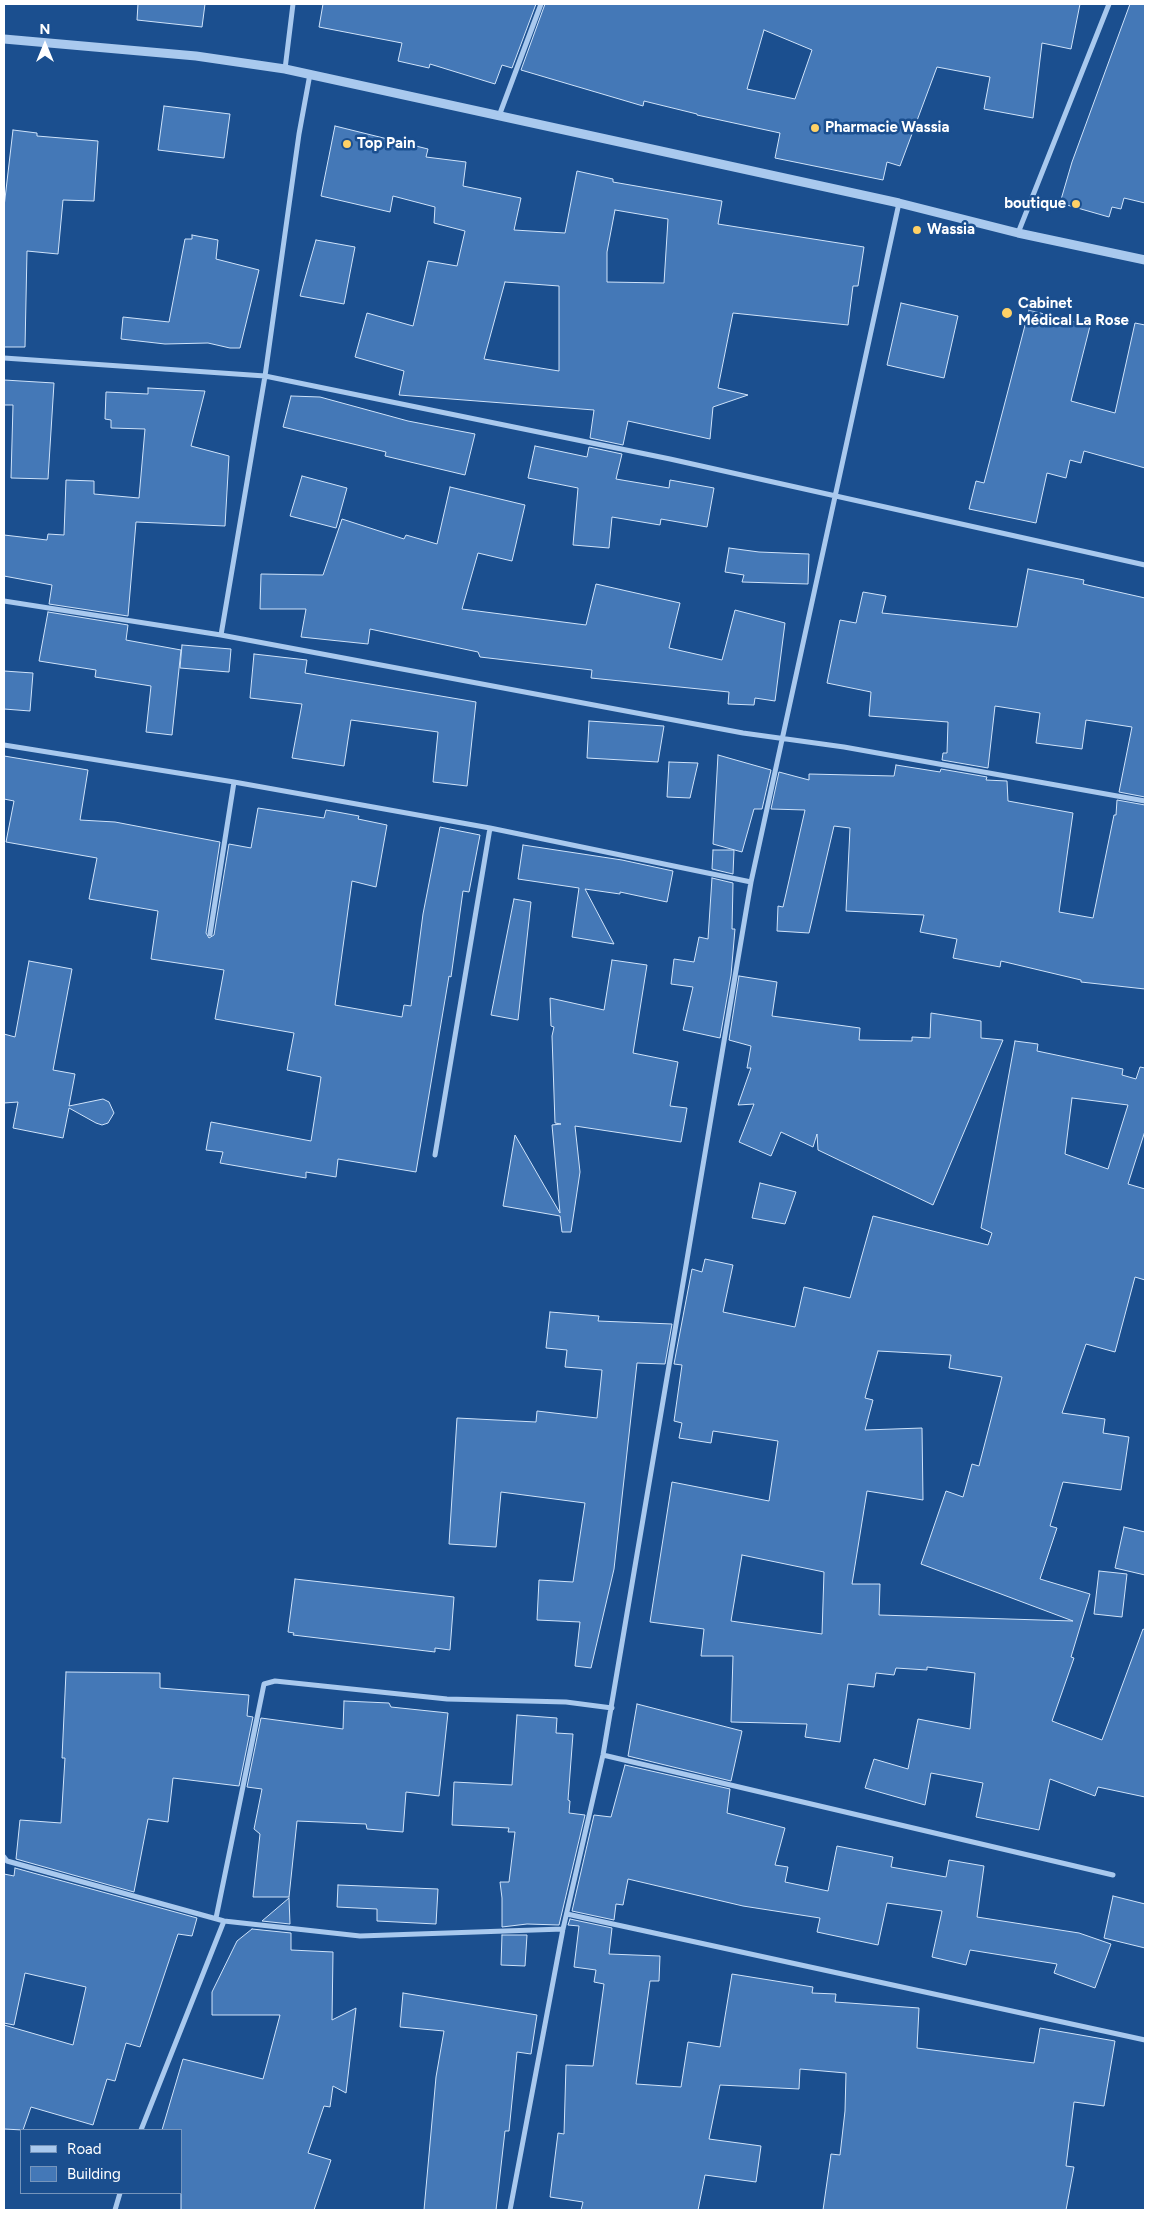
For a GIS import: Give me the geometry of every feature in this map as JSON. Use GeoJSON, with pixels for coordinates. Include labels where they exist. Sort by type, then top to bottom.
{"type":"FeatureCollection","features":[{"type":"Feature","properties":{"kind":"street"},"geometry":{"type":"LineString","coordinates":[[285,69],[293,4]]}},
{"type":"Feature","properties":{"kind":"street"},"geometry":{"type":"LineString","coordinates":[[499,116],[541,4]]}},
{"type":"Feature","properties":{"kind":"street"},"geometry":{"type":"LineString","coordinates":[[1018,233],[1109,4]]}},
{"type":"Feature","properties":{"kind":"street"},"geometry":{"type":"LineString","coordinates":[[4,39],[196,56],[285,69],[899,203],[1018,233],[1145,260]]}},
{"type":"Feature","properties":{"kind":"street"},"geometry":{"type":"LineString","coordinates":[[221,635],[266,376],[299,134],[310,74]]}},
{"type":"Feature","properties":{"kind":"street"},"geometry":{"type":"LineString","coordinates":[[510,2210],[563,1929],[612,1708],[751,882],[837,496],[899,203]]}},
{"type":"Feature","properties":{"kind":"street"},"geometry":{"type":"LineString","coordinates":[[4,358],[266,376],[670,459],[1145,565]]}},
{"type":"Feature","properties":{"kind":"street"},"geometry":{"type":"LineString","coordinates":[[4,600],[221,635],[782,738],[844,747],[1145,801]]}},
{"type":"Feature","properties":{"kind":"street"},"geometry":{"type":"LineString","coordinates":[[4,745],[234,782],[490,828],[751,882]]}},
{"type":"Feature","properties":{"kind":"street"},"geometry":{"type":"LineString","coordinates":[[210,934],[234,782]]}},
{"type":"Feature","properties":{"kind":"street"},"geometry":{"type":"LineString","coordinates":[[435,1155],[490,828]]}},
{"type":"Feature","properties":{"kind":"street"},"geometry":{"type":"LineString","coordinates":[[216,1918],[264,1684],[275,1681],[447,1699],[566,1702],[612,1708]]}},
{"type":"Feature","properties":{"kind":"street"},"geometry":{"type":"LineString","coordinates":[[603,1755],[1113,1875]]}},
{"type":"Feature","properties":{"kind":"street"},"geometry":{"type":"LineString","coordinates":[[4,1858],[7,1861],[224,1921],[360,1936],[563,1929]]}},
{"type":"Feature","properties":{"kind":"street"},"geometry":{"type":"LineString","coordinates":[[567,1914],[1145,2040]]}},
{"type":"Feature","properties":{"kind":"street"},"geometry":{"type":"LineString","coordinates":[[141,2129],[224,1921]]}},
{"type":"Feature","properties":{"kind":"street"},"geometry":{"type":"LineString","coordinates":[[116,2210],[120,2194]]}},
{"type":"Feature","properties":{"kind":"building"},"geometry":{"type":"Polygon","coordinates":[[[138,4],[205,4],[202,27],[137,20],[138,4]]]}},
{"type":"Feature","properties":{"kind":"building"},"geometry":{"type":"Polygon","coordinates":[[[323,4],[536,4],[512,68],[502,65],[495,84],[430,64],[429,68],[398,61],[402,43],[319,27],[323,4]]]}},
{"type":"Feature","properties":{"kind":"building"},"geometry":{"type":"Polygon","coordinates":[[[545,4],[1080,4],[1071,49],[1042,43],[1033,118],[984,109],[990,77],[937,67],[900,166],[887,162],[883,180],[775,158],[780,133],[644,101],[643,106],[521,70],[545,4]],[[764,30],[747,89],[795,99],[812,50],[764,30]]]}},
{"type":"Feature","properties":{"kind":"building"},"geometry":{"type":"Polygon","coordinates":[[[1130,4],[1145,4],[1145,203],[1124,198],[1121,209],[1112,207],[1109,217],[1060,203],[1072,162],[1130,4]]]}},
{"type":"Feature","properties":{"kind":"building"},"geometry":{"type":"Polygon","coordinates":[[[164,106],[230,114],[224,158],[158,150],[164,106]]]}},
{"type":"Feature","properties":{"kind":"building"},"geometry":{"type":"Polygon","coordinates":[[[335,126],[428,149],[426,157],[466,162],[463,186],[521,198],[514,230],[565,233],[577,171],[613,179],[613,182],[722,201],[718,224],[864,247],[858,286],[853,286],[848,325],[733,313],[718,388],[748,395],[713,407],[710,439],[628,421],[623,445],[590,438],[594,410],[399,395],[404,371],[355,357],[367,313],[413,326],[428,261],[457,266],[465,231],[434,223],[435,207],[393,196],[390,212],[321,196],[335,126]],[[615,210],[607,252],[607,282],[664,283],[668,219],[615,210]],[[505,282],[484,359],[559,371],[559,286],[505,282]]]}},
{"type":"Feature","properties":{"kind":"building"},"geometry":{"type":"Polygon","coordinates":[[[13,130],[37,133],[37,136],[98,141],[94,201],[63,200],[58,254],[27,251],[25,347],[4,347],[4,207],[13,130]]]}},
{"type":"Feature","properties":{"kind":"building"},"geometry":{"type":"Polygon","coordinates":[[[192,235],[218,240],[216,259],[259,270],[240,348],[230,348],[208,343],[165,344],[121,339],[123,317],[169,322],[185,239],[192,239],[192,235]]]}},
{"type":"Feature","properties":{"kind":"building"},"geometry":{"type":"Polygon","coordinates":[[[316,240],[355,247],[344,304],[300,296],[316,240]]]}},
{"type":"Feature","properties":{"kind":"building"},"geometry":{"type":"Polygon","coordinates":[[[901,303],[958,316],[944,378],[887,365],[901,303]]]}},
{"type":"Feature","properties":{"kind":"building"},"geometry":{"type":"Polygon","coordinates":[[[1029,310],[1090,326],[1071,401],[1115,413],[1135,323],[1145,325],[1145,468],[1084,451],[1081,463],[1070,460],[1066,478],[1047,473],[1036,523],[969,509],[976,481],[984,483],[1029,310]]]}},
{"type":"Feature","properties":{"kind":"building"},"geometry":{"type":"Polygon","coordinates":[[[4,380],[54,383],[48,479],[11,478],[13,405],[4,405],[4,380]]]}},
{"type":"Feature","properties":{"kind":"building"},"geometry":{"type":"Polygon","coordinates":[[[148,388],[205,391],[191,446],[229,456],[225,526],[136,522],[128,616],[49,604],[52,585],[4,576],[4,535],[47,540],[48,534],[64,535],[66,480],[94,481],[94,494],[139,498],[145,429],[111,428],[111,420],[105,419],[106,392],[148,394],[148,388]]]}},
{"type":"Feature","properties":{"kind":"building"},"geometry":{"type":"Polygon","coordinates":[[[291,396],[320,397],[408,421],[475,434],[465,475],[385,456],[386,452],[283,427],[291,396]]]}},
{"type":"Feature","properties":{"kind":"building"},"geometry":{"type":"Polygon","coordinates":[[[535,446],[587,457],[589,447],[622,454],[616,479],[669,488],[670,480],[714,488],[707,527],[661,519],[660,525],[612,517],[609,548],[573,545],[578,488],[528,478],[535,446]]]}},
{"type":"Feature","properties":{"kind":"building"},"geometry":{"type":"Polygon","coordinates":[[[302,476],[347,488],[336,528],[290,516],[302,476]]]}},
{"type":"Feature","properties":{"kind":"building"},"geometry":{"type":"Polygon","coordinates":[[[450,487],[525,505],[512,561],[478,553],[462,609],[586,625],[596,584],[680,603],[669,648],[722,660],[735,610],[785,623],[775,701],[755,698],[754,705],[728,704],[729,692],[591,678],[592,670],[480,657],[478,652],[370,629],[368,644],[301,637],[306,609],[260,609],[261,574],[323,575],[342,519],[404,539],[406,535],[437,544],[450,487]]]}},
{"type":"Feature","properties":{"kind":"building"},"geometry":{"type":"Polygon","coordinates":[[[729,548],[759,552],[809,554],[808,584],[742,582],[744,575],[725,572],[729,548]]]}},
{"type":"Feature","properties":{"kind":"building"},"geometry":{"type":"Polygon","coordinates":[[[1028,569],[1084,580],[1083,584],[1145,598],[1145,797],[1119,792],[1132,727],[1086,720],[1082,749],[1036,743],[1040,713],[995,706],[988,768],[942,760],[943,753],[947,753],[948,722],[869,716],[871,692],[827,683],[840,620],[856,623],[863,592],[886,596],[882,613],[1017,627],[1028,569]]]}},
{"type":"Feature","properties":{"kind":"building"},"geometry":{"type":"Polygon","coordinates":[[[48,612],[128,625],[126,640],[181,650],[172,735],[146,732],[151,686],[95,677],[96,670],[39,661],[48,612]]]}},
{"type":"Feature","properties":{"kind":"building"},"geometry":{"type":"Polygon","coordinates":[[[182,645],[231,649],[229,672],[180,668],[182,645]]]}},
{"type":"Feature","properties":{"kind":"building"},"geometry":{"type":"Polygon","coordinates":[[[254,654],[307,660],[305,673],[476,702],[467,786],[433,782],[438,732],[351,720],[344,766],[292,758],[302,704],[250,698],[254,654]]]}},
{"type":"Feature","properties":{"kind":"building"},"geometry":{"type":"Polygon","coordinates":[[[4,671],[33,673],[30,711],[4,709],[4,671]]]}},
{"type":"Feature","properties":{"kind":"building"},"geometry":{"type":"Polygon","coordinates":[[[589,721],[664,726],[658,762],[587,758],[589,721]]]}},
{"type":"Feature","properties":{"kind":"building"},"geometry":{"type":"Polygon","coordinates":[[[718,755],[771,770],[762,809],[754,809],[742,852],[713,844],[718,755]]]}},
{"type":"Feature","properties":{"kind":"building"},"geometry":{"type":"Polygon","coordinates":[[[4,756],[88,770],[80,820],[115,822],[220,842],[206,933],[209,938],[214,935],[229,844],[251,848],[258,808],[324,818],[326,810],[359,816],[358,819],[387,825],[376,887],[352,881],[335,1005],[402,1017],[404,1005],[411,1006],[423,914],[440,827],[480,835],[469,892],[463,891],[451,977],[449,976],[416,1172],[338,1159],[336,1177],[306,1172],[306,1178],[220,1163],[223,1152],[206,1150],[211,1122],[311,1141],[321,1077],[287,1070],[294,1033],[215,1019],[224,970],[151,959],[158,911],[89,899],[97,858],[6,842],[14,801],[4,799],[4,756]]]}},
{"type":"Feature","properties":{"kind":"building"},"geometry":{"type":"Polygon","coordinates":[[[669,762],[698,763],[690,798],[667,797],[669,762]]]}},
{"type":"Feature","properties":{"kind":"building"},"geometry":{"type":"Polygon","coordinates":[[[896,765],[940,772],[941,769],[987,777],[986,780],[1007,781],[1008,801],[1073,813],[1059,912],[1093,918],[1114,815],[1116,815],[1117,800],[1145,805],[1145,989],[1081,982],[1081,980],[1001,961],[1000,967],[953,958],[957,939],[920,932],[924,915],[846,911],[850,828],[834,826],[809,933],[777,931],[778,906],[783,907],[805,810],[771,809],[779,772],[809,780],[809,774],[894,776],[896,765]]]}},
{"type":"Feature","properties":{"kind":"building"},"geometry":{"type":"Polygon","coordinates":[[[523,845],[622,860],[673,871],[667,902],[620,892],[620,894],[585,889],[614,944],[572,937],[579,888],[518,879],[523,845]]]}},
{"type":"Feature","properties":{"kind":"building"},"geometry":{"type":"Polygon","coordinates":[[[713,850],[734,850],[733,874],[712,869],[713,850]]]}},
{"type":"Feature","properties":{"kind":"building"},"geometry":{"type":"Polygon","coordinates":[[[712,878],[733,883],[732,929],[735,929],[731,975],[720,1038],[683,1030],[693,987],[671,984],[674,959],[694,962],[699,937],[708,939],[712,878]]]}},
{"type":"Feature","properties":{"kind":"building"},"geometry":{"type":"Polygon","coordinates":[[[514,899],[531,902],[518,1020],[491,1015],[514,899]]]}},
{"type":"Feature","properties":{"kind":"building"},"geometry":{"type":"Polygon","coordinates":[[[612,960],[647,965],[633,1053],[678,1062],[670,1106],[687,1108],[681,1142],[575,1126],[580,1172],[571,1232],[562,1232],[560,1216],[503,1206],[515,1135],[560,1213],[552,1125],[561,1124],[555,1123],[552,1036],[554,1027],[551,1026],[550,998],[604,1010],[612,960]]]}},
{"type":"Feature","properties":{"kind":"building"},"geometry":{"type":"Polygon","coordinates":[[[29,961],[72,969],[53,1070],[75,1074],[69,1106],[103,1099],[109,1102],[114,1113],[108,1123],[102,1125],[69,1108],[63,1138],[13,1128],[18,1102],[4,1103],[4,1034],[15,1037],[29,961]]]}},
{"type":"Feature","properties":{"kind":"building"},"geometry":{"type":"Polygon","coordinates":[[[739,976],[777,982],[772,1016],[860,1028],[859,1040],[912,1041],[912,1037],[930,1038],[931,1013],[981,1021],[981,1038],[1003,1040],[933,1205],[818,1150],[817,1134],[813,1147],[781,1132],[771,1156],[739,1142],[754,1104],[738,1105],[751,1068],[747,1068],[751,1046],[729,1040],[739,976]]]}},
{"type":"Feature","properties":{"kind":"building"},"geometry":{"type":"Polygon","coordinates":[[[1015,1041],[1038,1044],[1037,1051],[1123,1069],[1122,1075],[1136,1079],[1140,1067],[1145,1068],[1145,1131],[1128,1184],[1145,1189],[1145,1280],[1135,1277],[1115,1352],[1086,1344],[1062,1413],[1105,1419],[1103,1433],[1129,1437],[1121,1490],[1063,1482],[1050,1526],[1057,1528],[1040,1579],[1090,1594],[1071,1657],[1074,1658],[1052,1721],[1102,1740],[1143,1629],[1145,1630],[1145,1797],[1098,1787],[1095,1796],[1050,1779],[1039,1830],[976,1817],[983,1783],[931,1773],[925,1805],[865,1788],[874,1759],[908,1769],[918,1719],[970,1729],[975,1673],[927,1667],[927,1670],[896,1668],[894,1675],[876,1673],[874,1687],[848,1684],[840,1742],[805,1737],[807,1724],[731,1722],[733,1656],[701,1656],[704,1629],[650,1622],[672,1482],[769,1501],[778,1441],[713,1431],[711,1443],[679,1438],[682,1423],[674,1421],[682,1365],[674,1364],[692,1269],[702,1272],[705,1259],[733,1265],[723,1312],[795,1327],[804,1287],[850,1298],[873,1216],[988,1245],[992,1233],[981,1228],[1015,1041]],[[1072,1098],[1065,1154],[1108,1169],[1128,1105],[1072,1098]],[[878,1351],[865,1398],[873,1400],[865,1430],[922,1428],[923,1500],[867,1491],[852,1584],[880,1584],[879,1615],[1073,1621],[921,1564],[946,1491],[963,1497],[972,1464],[979,1466],[1002,1377],[949,1368],[951,1355],[878,1351]],[[742,1555],[731,1621],[822,1634],[824,1572],[742,1555]]]}},
{"type":"Feature","properties":{"kind":"building"},"geometry":{"type":"Polygon","coordinates":[[[760,1183],[796,1192],[785,1224],[752,1218],[760,1183]]]}},
{"type":"Feature","properties":{"kind":"building"},"geometry":{"type":"Polygon","coordinates":[[[550,1312],[599,1316],[598,1321],[672,1324],[665,1364],[637,1363],[614,1569],[591,1668],[575,1666],[580,1622],[537,1620],[539,1580],[573,1582],[585,1503],[501,1492],[496,1547],[449,1544],[457,1418],[536,1422],[537,1411],[597,1418],[602,1370],[565,1367],[567,1350],[546,1348],[550,1312]]]}},
{"type":"Feature","properties":{"kind":"building"},"geometry":{"type":"Polygon","coordinates":[[[1124,1527],[1145,1532],[1145,1575],[1115,1568],[1124,1527]]]}},
{"type":"Feature","properties":{"kind":"building"},"geometry":{"type":"Polygon","coordinates":[[[1099,1571],[1127,1574],[1122,1617],[1094,1614],[1099,1571]]]}},
{"type":"Feature","properties":{"kind":"building"},"geometry":{"type":"Polygon","coordinates":[[[295,1579],[454,1597],[450,1650],[435,1648],[435,1652],[293,1635],[294,1633],[288,1632],[295,1579]]]}},
{"type":"Feature","properties":{"kind":"building"},"geometry":{"type":"Polygon","coordinates":[[[66,1672],[160,1673],[160,1688],[249,1695],[247,1716],[253,1717],[239,1786],[173,1778],[168,1822],[148,1819],[134,1892],[16,1859],[20,1820],[61,1823],[65,1758],[62,1758],[66,1672]]]}},
{"type":"Feature","properties":{"kind":"building"},"geometry":{"type":"Polygon","coordinates":[[[344,1701],[389,1703],[391,1707],[448,1713],[439,1796],[406,1792],[403,1832],[367,1829],[366,1824],[297,1821],[289,1897],[253,1897],[260,1834],[254,1829],[262,1789],[247,1787],[261,1718],[343,1729],[344,1701]]]}},
{"type":"Feature","properties":{"kind":"building"},"geometry":{"type":"Polygon","coordinates":[[[637,1704],[742,1731],[731,1781],[628,1756],[637,1704]]]}},
{"type":"Feature","properties":{"kind":"building"},"geometry":{"type":"Polygon","coordinates":[[[517,1715],[557,1718],[556,1733],[573,1734],[568,1800],[570,1801],[569,1813],[585,1815],[559,1925],[527,1924],[502,1927],[500,1882],[509,1882],[515,1832],[508,1832],[509,1828],[452,1825],[454,1782],[512,1785],[517,1715]]]}},
{"type":"Feature","properties":{"kind":"building"},"geometry":{"type":"Polygon","coordinates":[[[625,1765],[730,1789],[727,1813],[785,1828],[775,1865],[788,1867],[785,1882],[828,1891],[837,1846],[893,1857],[891,1867],[946,1877],[949,1860],[984,1866],[977,1917],[1079,1933],[1111,1944],[1095,1988],[1054,1973],[1057,1964],[970,1950],[966,1965],[932,1957],[942,1911],[887,1903],[878,1945],[817,1932],[820,1918],[743,1906],[628,1879],[623,1905],[616,1904],[614,1920],[572,1911],[594,1815],[611,1817],[625,1765]]]}},
{"type":"Feature","properties":{"kind":"building"},"geometry":{"type":"Polygon","coordinates":[[[15,1868],[197,1918],[192,1936],[178,1934],[140,2047],[126,2043],[115,2081],[107,2079],[93,2125],[31,2107],[23,2129],[4,2129],[4,2025],[73,2045],[86,1987],[25,1973],[14,2025],[4,2023],[4,1874],[14,1876],[15,1868]]]}},
{"type":"Feature","properties":{"kind":"building"},"geometry":{"type":"Polygon","coordinates":[[[338,1885],[438,1889],[436,1924],[377,1921],[377,1909],[337,1907],[338,1885]]]}},
{"type":"Feature","properties":{"kind":"building"},"geometry":{"type":"Polygon","coordinates":[[[1113,1896],[1145,1904],[1145,1948],[1104,1938],[1113,1896]]]}},
{"type":"Feature","properties":{"kind":"building"},"geometry":{"type":"Polygon","coordinates":[[[289,1898],[290,1924],[262,1921],[289,1898]]]}},
{"type":"Feature","properties":{"kind":"building"},"geometry":{"type":"Polygon","coordinates":[[[570,1919],[612,1928],[609,1954],[660,1956],[659,1981],[650,1981],[636,2084],[681,2087],[688,2042],[720,2047],[732,1974],[813,1987],[812,1993],[836,1994],[835,2002],[919,2008],[917,2048],[1034,2063],[1040,2028],[1115,2041],[1104,2106],[1074,2102],[1066,2166],[1074,2167],[1066,2210],[823,2210],[831,2154],[840,2155],[845,2111],[846,2073],[800,2069],[799,2089],[720,2085],[709,2139],[761,2146],[756,2182],[705,2175],[698,2210],[581,2210],[583,2202],[550,2197],[558,2133],[564,2134],[566,2065],[593,2066],[604,1984],[594,1982],[596,1970],[574,1967],[579,1926],[568,1925],[570,1919]]]}},
{"type":"Feature","properties":{"kind":"building"},"geometry":{"type":"Polygon","coordinates":[[[252,1929],[291,1933],[291,1950],[333,1952],[332,2020],[356,2008],[346,2093],[333,2086],[330,2107],[324,2106],[308,2153],[331,2160],[314,2210],[181,2210],[182,2129],[162,2129],[183,2059],[263,2079],[280,2015],[212,2015],[212,1992],[237,1941],[252,1929]]]}},
{"type":"Feature","properties":{"kind":"building"},"geometry":{"type":"Polygon","coordinates":[[[502,1935],[527,1935],[525,1966],[501,1965],[502,1935]]]}},
{"type":"Feature","properties":{"kind":"building"},"geometry":{"type":"Polygon","coordinates":[[[403,1993],[537,2015],[531,2054],[517,2052],[509,2131],[505,2131],[496,2210],[424,2210],[436,2077],[444,2031],[400,2027],[403,1993]]]}},
{"type":"Feature","properties":{"kind":"place","name":"Pharmacie Wassia"},"geometry":{"type":"Point","coordinates":[815,128]}},
{"type":"Feature","properties":{"kind":"place","name":"Top Pain"},"geometry":{"type":"Point","coordinates":[347,144]}},
{"type":"Feature","properties":{"kind":"place","name":"boutique"},"geometry":{"type":"Point","coordinates":[1076,204]}},
{"type":"Feature","properties":{"kind":"place","name":"Wassia"},"geometry":{"type":"Point","coordinates":[917,230]}},
{"type":"Feature","properties":{"kind":"place","name":"Cabinet Médical La Rose"},"geometry":{"type":"Point","coordinates":[1007,313]}}]}
